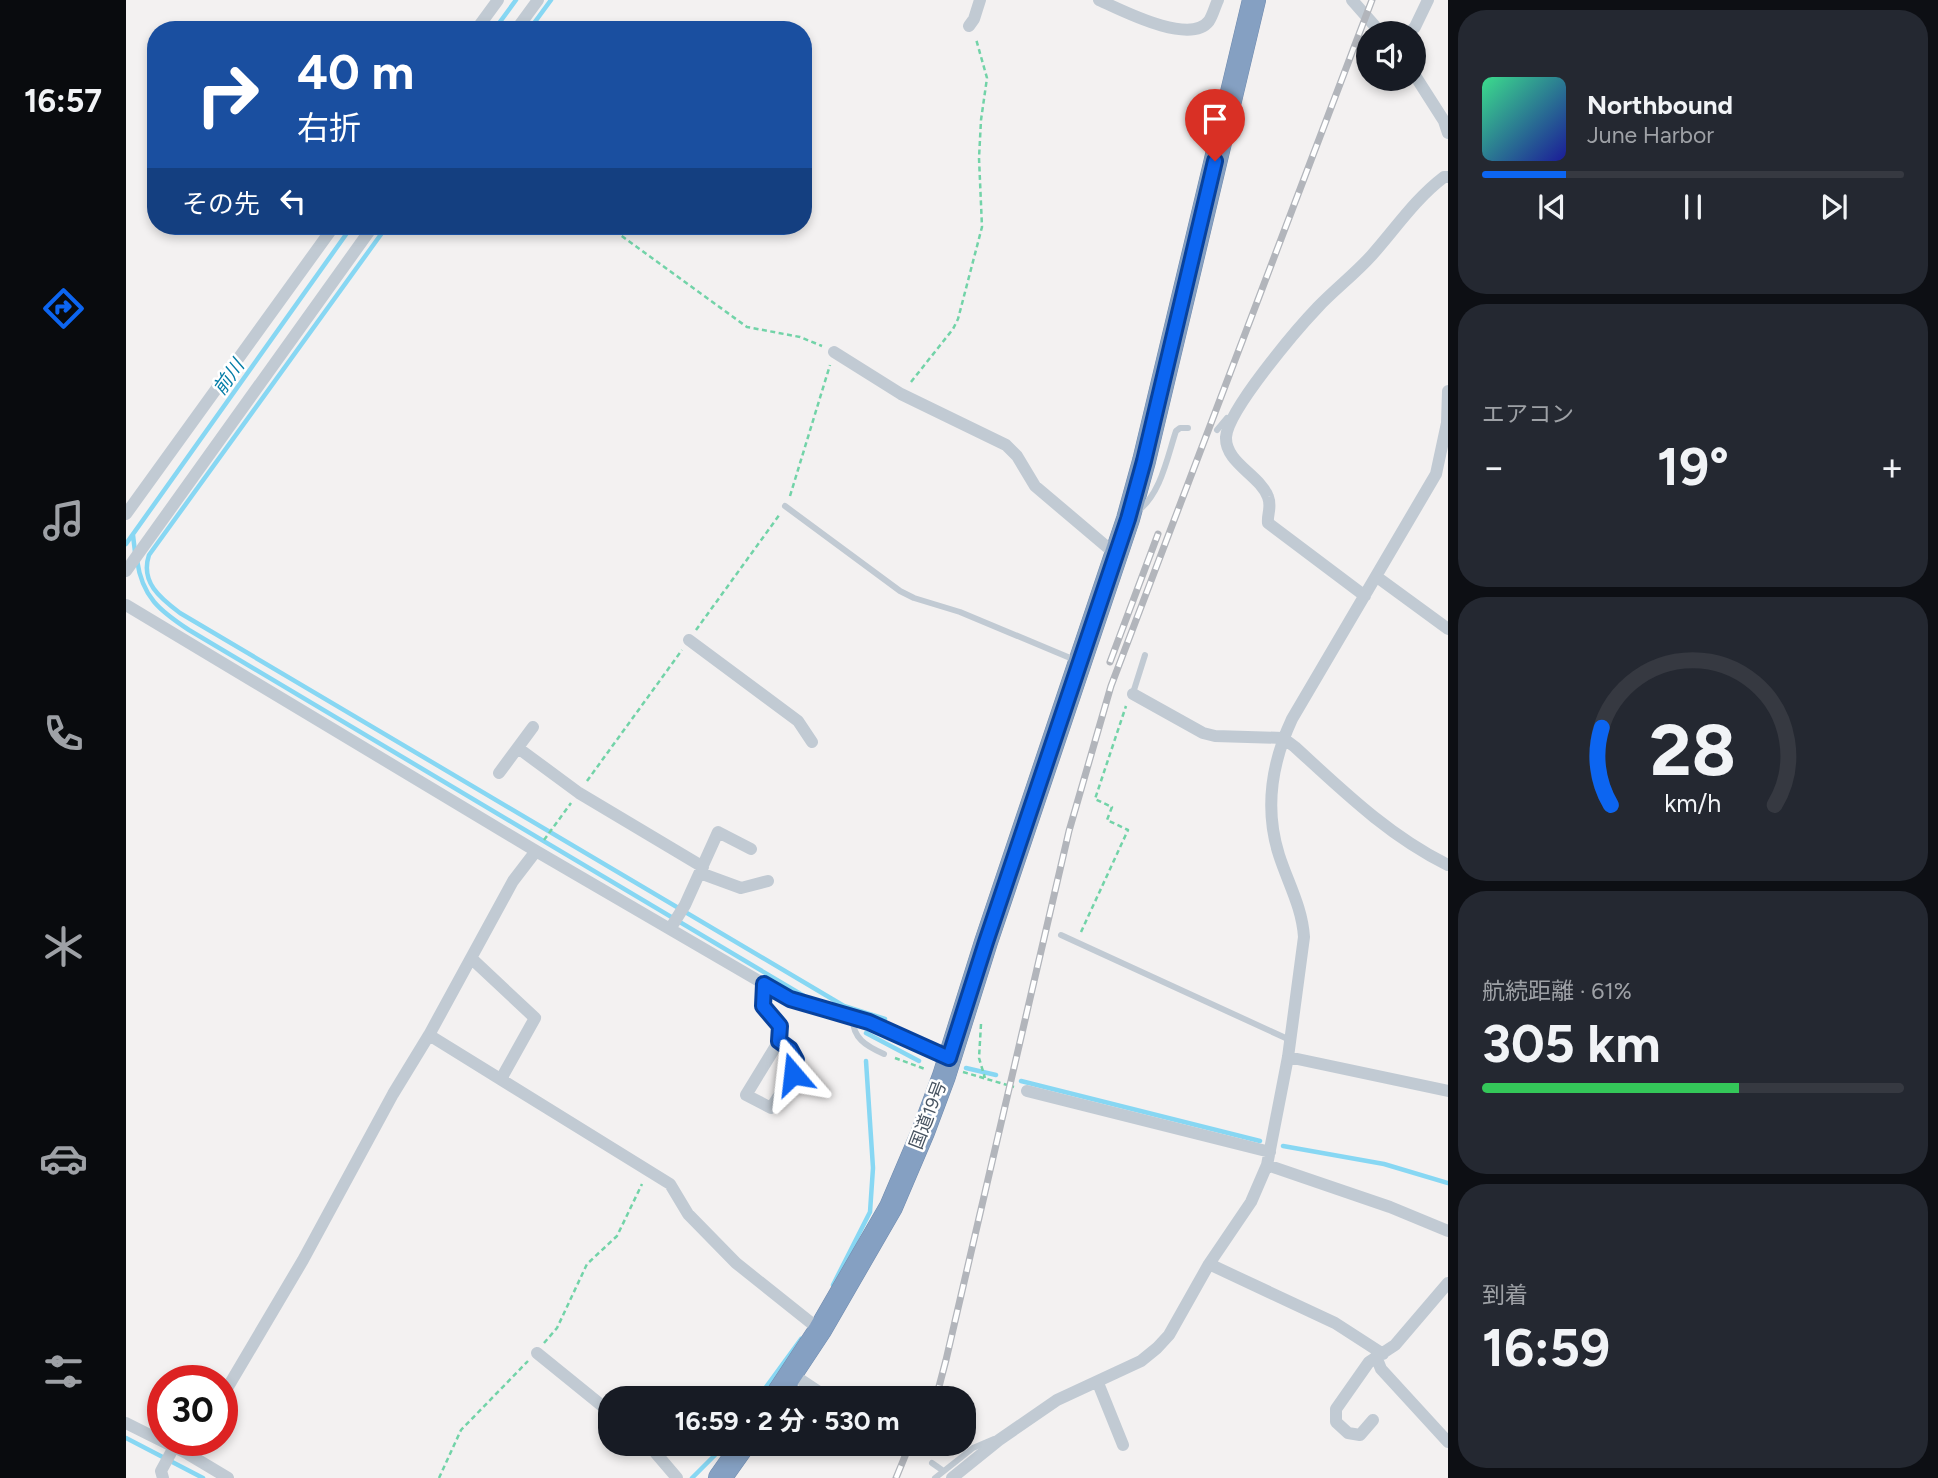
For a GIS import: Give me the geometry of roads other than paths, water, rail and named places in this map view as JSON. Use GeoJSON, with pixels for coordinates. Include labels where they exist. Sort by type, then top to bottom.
{"type":"FeatureCollection","features":[{"type":"Feature","properties":{"kind":"highway","name":"国道19号"},"geometry":{"type":"LineString","coordinates":[[784,1386],[820,1330],[891,1207],[955,1065],[986,942],[1128,519],[1254,0]]}},
{"type":"Feature","properties":{"kind":"highway"},"geometry":{"type":"LineString","coordinates":[[716,1477],[734,1456]]}},
{"type":"Feature","properties":{"kind":"street"},"geometry":{"type":"LineString","coordinates":[[483,21],[498,0]]}},
{"type":"Feature","properties":{"kind":"street"},"geometry":{"type":"LineString","coordinates":[[523,21],[538,0]]}},
{"type":"Feature","properties":{"kind":"street"},"geometry":{"type":"LineString","coordinates":[[969,26],[980,0]]}},
{"type":"Feature","properties":{"kind":"street"},"geometry":{"type":"LineString","coordinates":[[1099,0],[1158,25],[1188,29],[1202,27],[1210,20],[1218,0]]}},
{"type":"Feature","properties":{"kind":"street"},"geometry":{"type":"LineString","coordinates":[[1352,0],[1370,21]]}},
{"type":"Feature","properties":{"kind":"street"},"geometry":{"type":"LineString","coordinates":[[1418,21],[1428,0]]}},
{"type":"Feature","properties":{"kind":"street"},"geometry":{"type":"LineString","coordinates":[[1425,91],[1444,121],[1448,133]]}},
{"type":"Feature","properties":{"kind":"street"},"geometry":{"type":"LineString","coordinates":[[1365,596],[1268,523],[1268,496],[1230,452],[1226,437],[1247,395],[1317,308],[1371,256],[1424,192],[1444,177],[1448,177]]}},
{"type":"Feature","properties":{"kind":"street"},"geometry":{"type":"LineString","coordinates":[[126,514],[328,235]]}},
{"type":"Feature","properties":{"kind":"street"},"geometry":{"type":"LineString","coordinates":[[128,568],[367,235]]}},
{"type":"Feature","properties":{"kind":"street"},"geometry":{"type":"LineString","coordinates":[[834,352],[901,394],[1006,445],[1017,456],[1035,486],[1107,547],[1116,551]]}},
{"type":"Feature","properties":{"kind":"street"},"geometry":{"type":"LineString","coordinates":[[952,1475],[1057,1400],[1141,1361],[1157,1348],[1169,1335],[1209,1264],[1251,1202],[1269,1158],[1288,1057],[1304,937],[1303,923],[1278,854],[1274,830],[1272,775],[1292,719],[1437,474],[1447,423],[1448,391]]}},
{"type":"Feature","properties":{"kind":"street"},"geometry":{"type":"LineString","coordinates":[[1377,577],[1448,629]]}},
{"type":"Feature","properties":{"kind":"street"},"geometry":{"type":"LineString","coordinates":[[126,606],[790,999],[878,1026],[955,1065]]}},
{"type":"Feature","properties":{"kind":"street"},"geometry":{"type":"LineString","coordinates":[[689,640],[797,721],[812,742]]}},
{"type":"Feature","properties":{"kind":"street"},"geometry":{"type":"LineString","coordinates":[[1133,694],[1203,733],[1215,736],[1283,738],[1374,818],[1410,845],[1448,865]]}},
{"type":"Feature","properties":{"kind":"street"},"geometry":{"type":"LineString","coordinates":[[499,773],[533,727]]}},
{"type":"Feature","properties":{"kind":"street"},"geometry":{"type":"LineString","coordinates":[[518,748],[579,793],[702,870],[741,888],[768,881]]}},
{"type":"Feature","properties":{"kind":"street"},"geometry":{"type":"LineString","coordinates":[[670,929],[685,905],[718,832],[751,849]]}},
{"type":"Feature","properties":{"kind":"street"},"geometry":{"type":"LineString","coordinates":[[238,1369],[303,1261],[513,881],[536,851]]}},
{"type":"Feature","properties":{"kind":"street"},"geometry":{"type":"LineString","coordinates":[[471,958],[535,1018],[501,1079]]}},
{"type":"Feature","properties":{"kind":"street"},"geometry":{"type":"LineString","coordinates":[[764,984],[763,1006],[780,1026],[779,1041],[746,1095],[771,1108],[793,1074],[796,1060],[790,1049],[779,1041]]}},
{"type":"Feature","properties":{"kind":"street"},"geometry":{"type":"LineString","coordinates":[[429,1035],[670,1184],[688,1214],[736,1263],[820,1330]]}},
{"type":"Feature","properties":{"kind":"street"},"geometry":{"type":"LineString","coordinates":[[1288,1057],[1448,1091]]}},
{"type":"Feature","properties":{"kind":"street"},"geometry":{"type":"LineString","coordinates":[[1027,1091],[1039,1099],[1269,1158],[1448,1231]]}},
{"type":"Feature","properties":{"kind":"street"},"geometry":{"type":"LineString","coordinates":[[1209,1264],[1335,1323],[1380,1356],[1381,1369],[1448,1442]]}},
{"type":"Feature","properties":{"kind":"street"},"geometry":{"type":"LineString","coordinates":[[1373,1420],[1360,1435],[1354,1435],[1340,1428],[1336,1422],[1336,1409],[1369,1362],[1395,1345],[1448,1283]]}},
{"type":"Feature","properties":{"kind":"street"},"geometry":{"type":"LineString","coordinates":[[537,1353],[598,1402]]}},
{"type":"Feature","properties":{"kind":"street"},"geometry":{"type":"LineString","coordinates":[[792,1374],[810,1386]]}},
{"type":"Feature","properties":{"kind":"street"},"geometry":{"type":"LineString","coordinates":[[1098,1382],[1123,1445]]}},
{"type":"Feature","properties":{"kind":"street"},"geometry":{"type":"LineString","coordinates":[[126,1423],[147,1434]]}},
{"type":"Feature","properties":{"kind":"street"},"geometry":{"type":"LineString","coordinates":[[160,1476],[170,1456]]}},
{"type":"Feature","properties":{"kind":"street"},"geometry":{"type":"LineString","coordinates":[[191,1456],[228,1478]]}},
{"type":"Feature","properties":{"kind":"street"},"geometry":{"type":"LineString","coordinates":[[658,1456],[677,1478]]}},
{"type":"Feature","properties":{"kind":"lane"},"geometry":{"type":"LineString","coordinates":[[1217,430],[1238,398],[1247,395]]}},
{"type":"Feature","properties":{"kind":"lane"},"geometry":{"type":"LineString","coordinates":[[1128,519],[1146,505],[1155,491],[1176,431],[1188,428]]}},
{"type":"Feature","properties":{"kind":"lane"},"geometry":{"type":"LineString","coordinates":[[785,506],[900,591],[960,612],[1080,663]]}},
{"type":"Feature","properties":{"kind":"lane"},"geometry":{"type":"LineString","coordinates":[[1133,694],[1145,655]]}},
{"type":"Feature","properties":{"kind":"lane"},"geometry":{"type":"LineString","coordinates":[[1061,935],[1290,1040]]}},
{"type":"Feature","properties":{"kind":"lane"},"geometry":{"type":"LineString","coordinates":[[853,1017],[854,1031],[858,1039],[884,1054]]}},
{"type":"Feature","properties":{"kind":"lane"},"geometry":{"type":"LineString","coordinates":[[932,1463],[952,1475]]}},
{"type":"Feature","properties":{"kind":"lane"},"geometry":{"type":"LineString","coordinates":[[935,1478],[952,1475]]}},
{"type":"Feature","properties":{"kind":"waterway","name":"前川"},"geometry":{"type":"LineString","coordinates":[[501,21],[516,0]]}},
{"type":"Feature","properties":{"kind":"waterway"},"geometry":{"type":"LineString","coordinates":[[536,21],[551,0]]}},
{"type":"Feature","properties":{"kind":"waterway","name":"前川"},"geometry":{"type":"LineString","coordinates":[[126,544],[346,235]]}},
{"type":"Feature","properties":{"kind":"waterway"},"geometry":{"type":"LineString","coordinates":[[380,235],[149,555],[147,573],[154,588],[180,613],[844,1006],[885,1019]]}},
{"type":"Feature","properties":{"kind":"waterway"},"geometry":{"type":"LineString","coordinates":[[133,535],[135,552]]}},
{"type":"Feature","properties":{"kind":"waterway"},"geometry":{"type":"LineString","coordinates":[[137,560],[143,584],[154,602],[189,630],[804,996]]}},
{"type":"Feature","properties":{"kind":"waterway"},"geometry":{"type":"LineString","coordinates":[[866,1033],[919,1061]]}},
{"type":"Feature","properties":{"kind":"waterway"},"geometry":{"type":"LineString","coordinates":[[833,1285],[870,1212],[873,1168],[866,1061]]}},
{"type":"Feature","properties":{"kind":"waterway"},"geometry":{"type":"LineString","coordinates":[[966,1068],[996,1075]]}},
{"type":"Feature","properties":{"kind":"waterway"},"geometry":{"type":"LineString","coordinates":[[1021,1081],[1260,1141]]}},
{"type":"Feature","properties":{"kind":"waterway"},"geometry":{"type":"LineString","coordinates":[[1283,1146],[1384,1164],[1448,1183]]}},
{"type":"Feature","properties":{"kind":"waterway"},"geometry":{"type":"LineString","coordinates":[[767,1386],[801,1339]]}},
{"type":"Feature","properties":{"kind":"waterway"},"geometry":{"type":"LineString","coordinates":[[126,1438],[203,1478]]}},
{"type":"Feature","properties":{"kind":"waterway"},"geometry":{"type":"LineString","coordinates":[[692,1478],[714,1456]]}},
{"type":"Feature","properties":{"kind":"railway"},"geometry":{"type":"LineString","coordinates":[[939,1386],[1069,831],[1111,686],[1372,0]]}},
{"type":"Feature","properties":{"kind":"railway"},"geometry":{"type":"LineString","coordinates":[[1110,662],[1158,534]]}},
{"type":"Feature","properties":{"kind":"railway"},"geometry":{"type":"LineString","coordinates":[[896,1478],[905,1456]]}}]}
